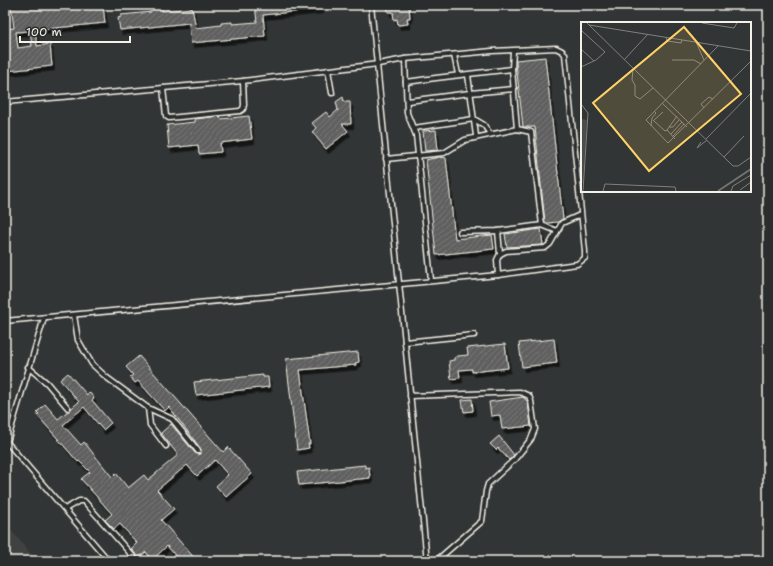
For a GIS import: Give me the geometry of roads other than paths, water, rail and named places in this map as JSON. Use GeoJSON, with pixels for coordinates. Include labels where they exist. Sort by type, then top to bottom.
{"type":"FeatureCollection","features":[{"type":"Feature","properties":{"kind":"lane"},"geometry":{"type":"LineString","coordinates":[[371,5],[427,561]]}},
{"type":"Feature","properties":{"kind":"lane"},"geometry":{"type":"LineString","coordinates":[[5,102],[243,81],[378,64],[405,59],[492,51],[556,48],[562,50],[565,54],[580,215],[585,251],[585,258],[578,264],[498,275],[431,280],[5,322]]}},
{"type":"Feature","properties":{"kind":"lane"},"geometry":{"type":"LineString","coordinates":[[513,51],[512,69],[516,129]]}},
{"type":"Feature","properties":{"kind":"lane"},"geometry":{"type":"LineString","coordinates":[[454,55],[458,74]]}},
{"type":"Feature","properties":{"kind":"lane"},"geometry":{"type":"LineString","coordinates":[[405,59],[408,101],[407,113],[414,128],[418,155],[431,280]]}},
{"type":"Feature","properties":{"kind":"lane"},"geometry":{"type":"LineString","coordinates":[[406,82],[458,74],[468,75],[512,69]]}},
{"type":"Feature","properties":{"kind":"lane"},"geometry":{"type":"LineString","coordinates":[[328,70],[332,93]]}},
{"type":"Feature","properties":{"kind":"lane"},"geometry":{"type":"LineString","coordinates":[[468,75],[476,136]]}},
{"type":"Feature","properties":{"kind":"lane"},"geometry":{"type":"LineString","coordinates":[[163,88],[166,116],[170,118],[240,111],[243,109],[244,105],[243,81]]}},
{"type":"Feature","properties":{"kind":"lane"},"geometry":{"type":"LineString","coordinates":[[408,101],[514,89]]}},
{"type":"Feature","properties":{"kind":"lane"},"geometry":{"type":"LineString","coordinates":[[414,128],[474,119],[484,125],[490,134]]}},
{"type":"Feature","properties":{"kind":"lane"},"geometry":{"type":"LineString","coordinates":[[386,159],[444,153],[465,140],[476,136],[516,129],[531,132],[542,225]]}},
{"type":"Feature","properties":{"kind":"lane"},"geometry":{"type":"LineString","coordinates":[[500,254],[506,251],[545,248],[550,244],[562,223],[580,215]]}},
{"type":"Feature","properties":{"kind":"lane"},"geometry":{"type":"LineString","coordinates":[[460,232],[498,231],[542,225],[557,232]]}},
{"type":"Feature","properties":{"kind":"lane"},"geometry":{"type":"LineString","coordinates":[[498,231],[500,254],[498,260],[498,275]]}},
{"type":"Feature","properties":{"kind":"lane"},"geometry":{"type":"LineString","coordinates":[[74,315],[78,340],[92,364],[106,378],[148,408],[172,419],[198,451]]}},
{"type":"Feature","properties":{"kind":"lane"},"geometry":{"type":"LineString","coordinates":[[44,318],[6,441],[109,561]]}},
{"type":"Feature","properties":{"kind":"lane"},"geometry":{"type":"LineString","coordinates":[[405,342],[474,335]]}},
{"type":"Feature","properties":{"kind":"lane"},"geometry":{"type":"LineString","coordinates":[[28,367],[47,383],[68,408]]}},
{"type":"Feature","properties":{"kind":"lane"},"geometry":{"type":"LineString","coordinates":[[410,396],[520,392],[529,396],[531,401],[535,429],[531,439],[515,459],[488,484],[482,521],[436,561]]}},
{"type":"Feature","properties":{"kind":"lane"},"geometry":{"type":"LineString","coordinates":[[148,408],[150,425],[166,446]]}},
{"type":"Feature","properties":{"kind":"lane"},"geometry":{"type":"LineString","coordinates":[[64,509],[79,501],[84,501],[137,561]]}}]}
